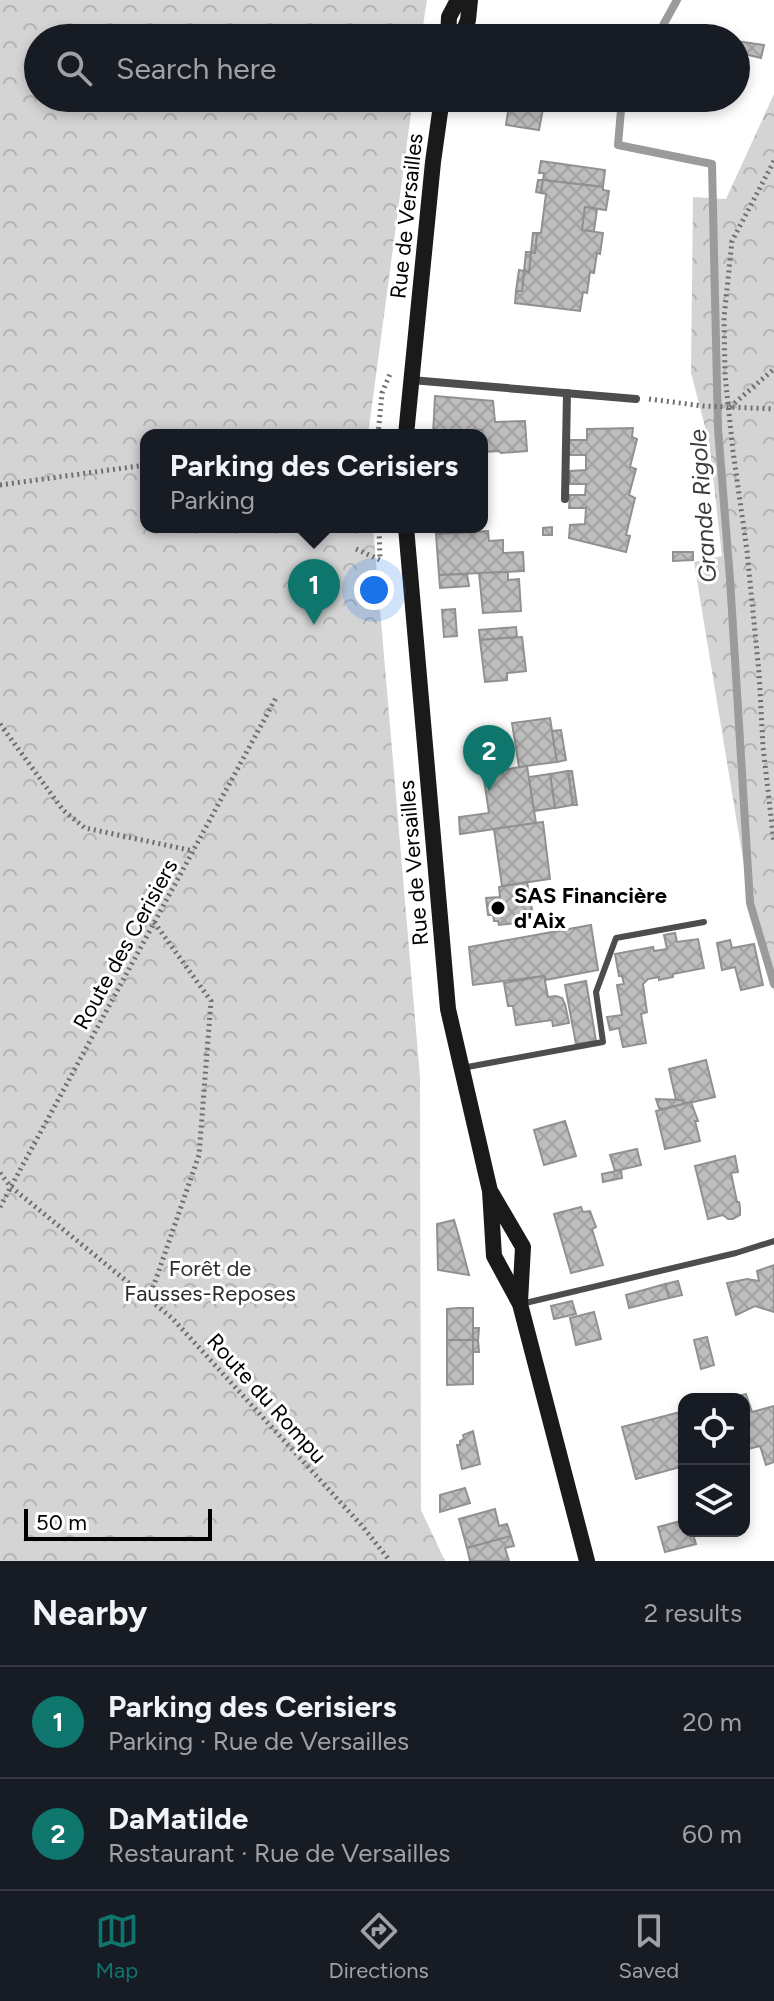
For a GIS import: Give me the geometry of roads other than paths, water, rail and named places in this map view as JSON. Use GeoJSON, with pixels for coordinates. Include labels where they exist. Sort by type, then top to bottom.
{"type":"FeatureCollection","features":[{"type":"Feature","properties":{"kind":"main road"},"geometry":{"type":"LineString","coordinates":[[449,24],[458,0]]}},
{"type":"Feature","properties":{"kind":"main road"},"geometry":{"type":"LineString","coordinates":[[466,24],[470,0]]}},
{"type":"Feature","properties":{"kind":"main road","name":"Rue de Versailles"},"geometry":{"type":"LineString","coordinates":[[407,429],[440,112]]}},
{"type":"Feature","properties":{"kind":"main road","name":"Rue de Versailles"},"geometry":{"type":"LineString","coordinates":[[407,533],[448,1009],[490,1191],[494,1256],[520,1304],[587,1561]]}},
{"type":"Feature","properties":{"kind":"main road","name":"Rue de Versailles"},"geometry":{"type":"LineString","coordinates":[[490,1191],[523,1247],[520,1304]]}},
{"type":"Feature","properties":{"kind":"street"},"geometry":{"type":"LineString","coordinates":[[411,380],[636,399]]}},
{"type":"Feature","properties":{"kind":"street"},"geometry":{"type":"LineString","coordinates":[[565,499],[567,393]]}},
{"type":"Feature","properties":{"kind":"lane"},"geometry":{"type":"LineString","coordinates":[[462,1068],[603,1042],[596,992],[616,938],[704,922]]}},
{"type":"Feature","properties":{"kind":"lane"},"geometry":{"type":"LineString","coordinates":[[520,1304],[736,1253],[774,1241]]}},
{"type":"Feature","properties":{"kind":"waterway","name":"Grande Rigole"},"geometry":{"type":"LineString","coordinates":[[664,24],[677,0]]}},
{"type":"Feature","properties":{"kind":"waterway","name":"Grande Rigole"},"geometry":{"type":"LineString","coordinates":[[621,112],[618,145],[712,164],[718,429],[750,903],[774,984]]}},
{"type":"Feature","properties":{"kind":"place","name":"Parking des Cerisiers"},"geometry":{"type":"Point","coordinates":[314,625]}},
{"type":"Feature","properties":{"kind":"place","name":"DaMatilde"},"geometry":{"type":"Point","coordinates":[489,791]}},
{"type":"Feature","properties":{"kind":"place","name":"SAS Financière d'Aix"},"geometry":{"type":"Point","coordinates":[498,908]}},
{"type":"Feature","properties":{"kind":"park label","name":"Forêt de Fausses-Reposes"},"geometry":{"type":"Point","coordinates":[210,1280]}}]}
